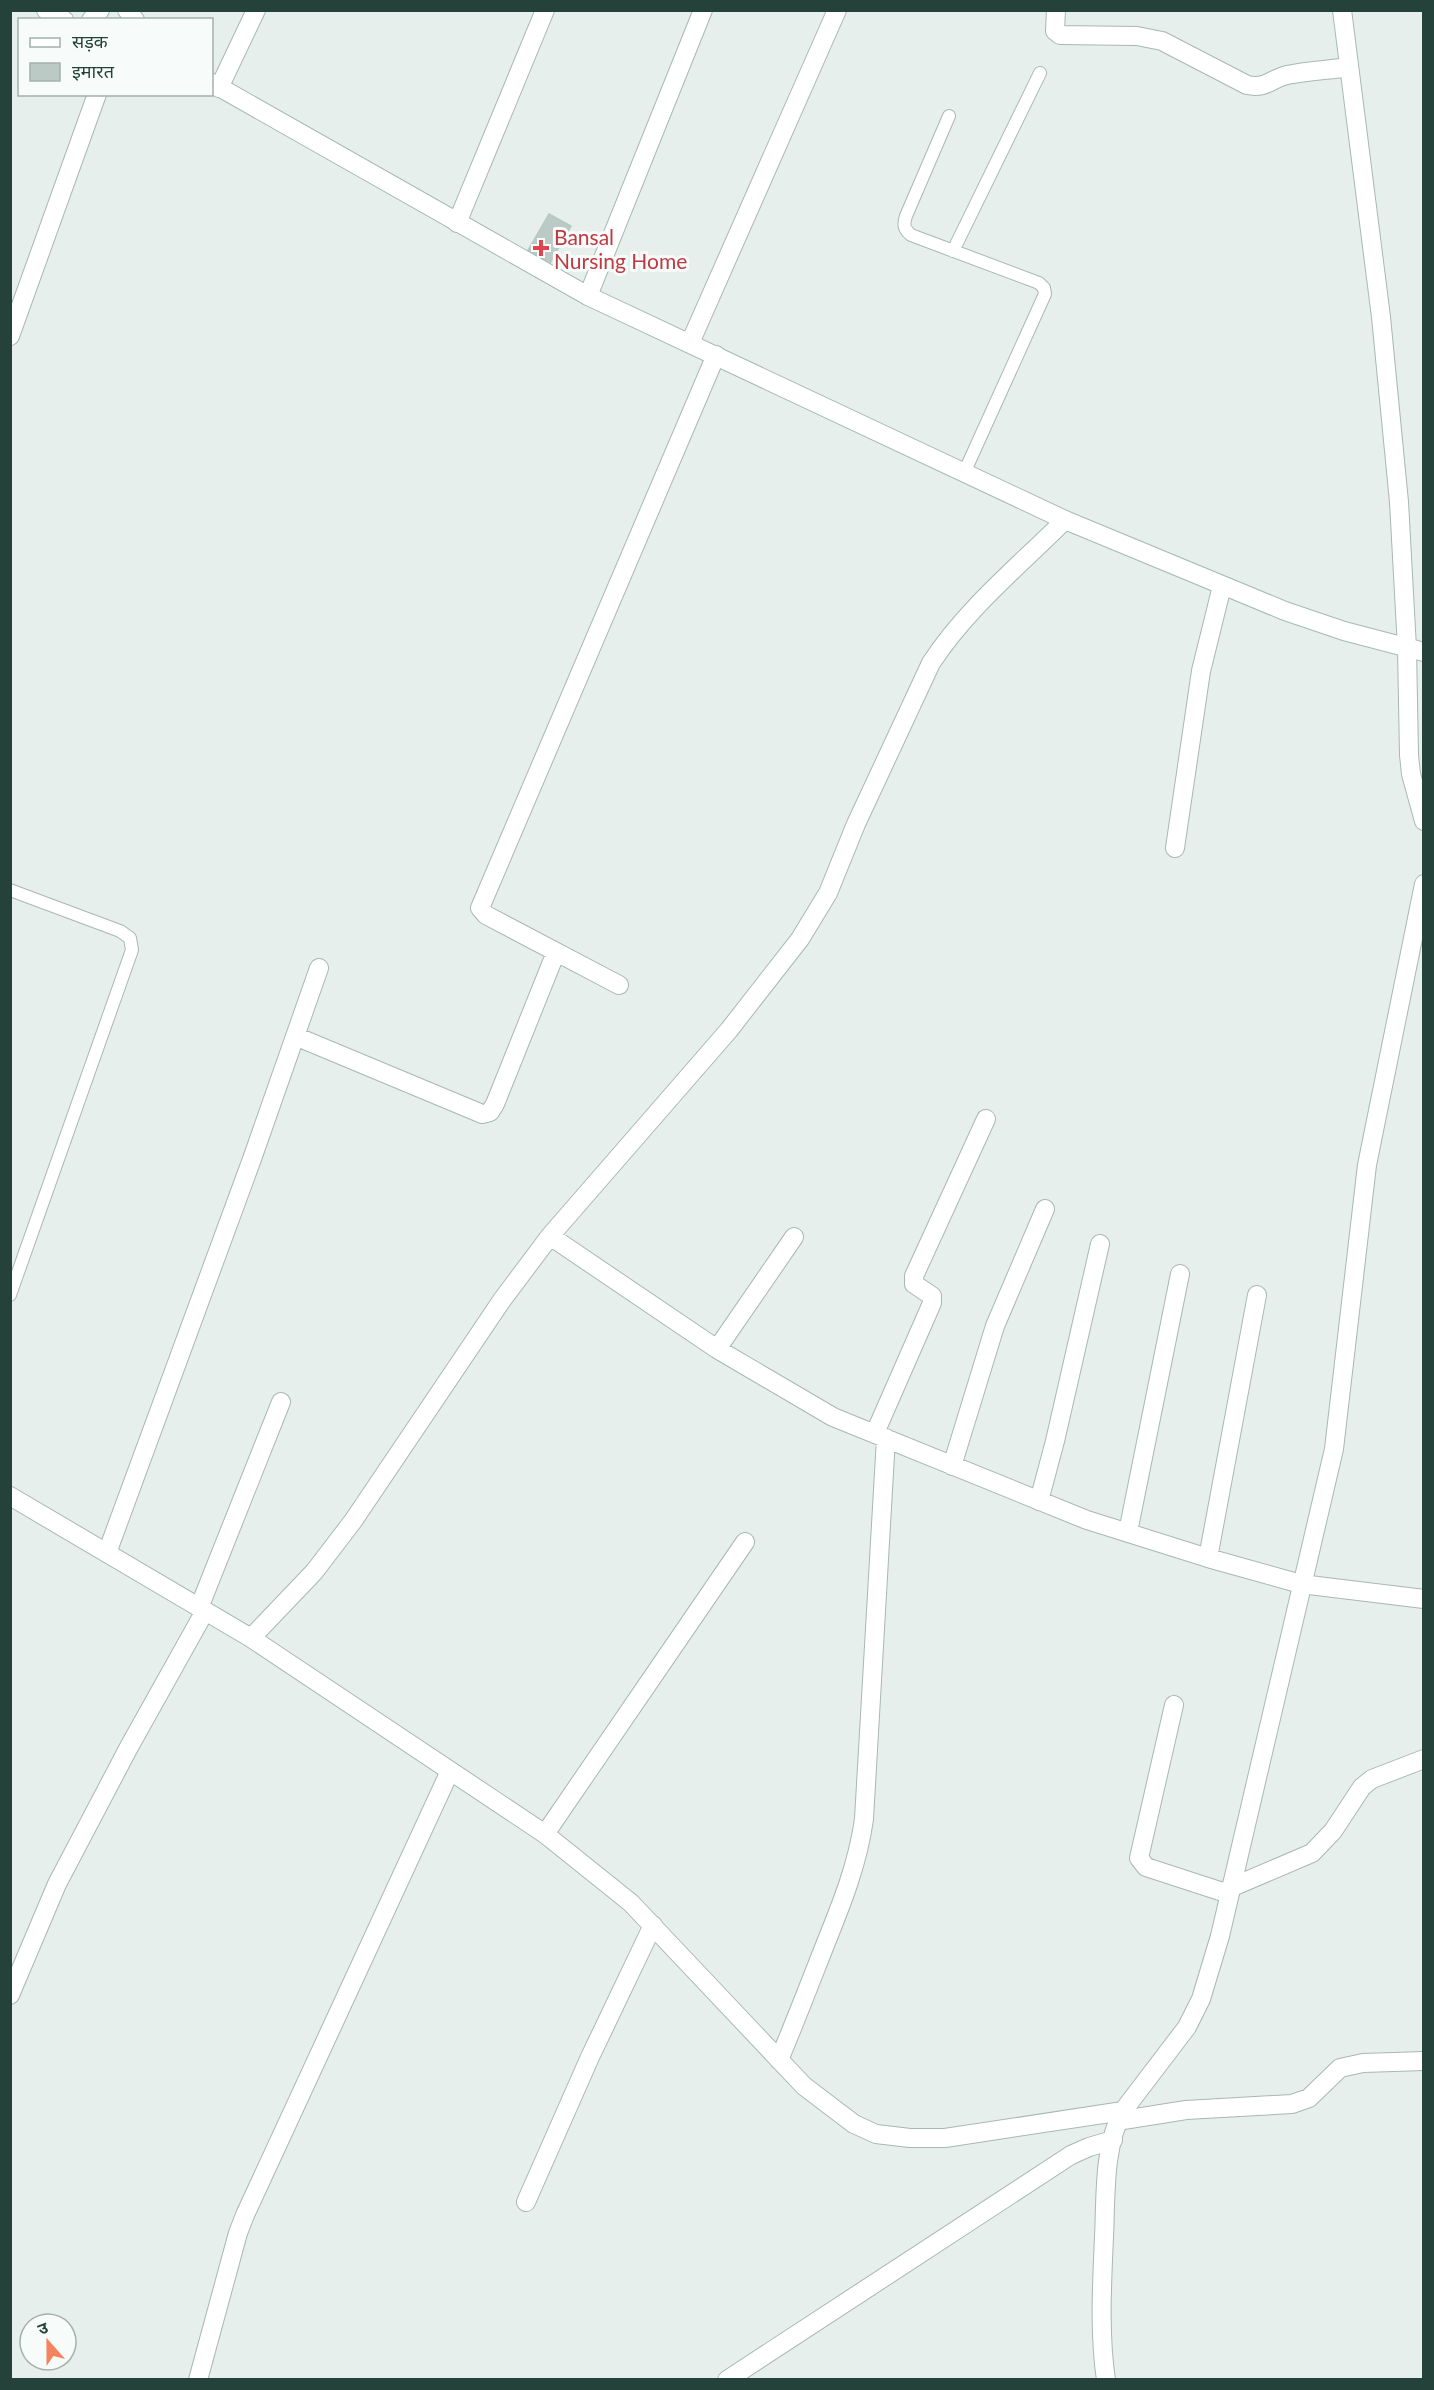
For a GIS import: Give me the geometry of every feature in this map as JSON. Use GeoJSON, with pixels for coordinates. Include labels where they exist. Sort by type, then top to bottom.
{"type":"FeatureCollection","features":[{"type":"Feature","properties":{"kind":"street"},"geometry":{"type":"LineString","coordinates":[[46,10],[60,18]]}},
{"type":"Feature","properties":{"kind":"street"},"geometry":{"type":"LineString","coordinates":[[256,10],[215,85],[588,296],[1065,520],[1222,586],[1325,624],[1415,650]]}},
{"type":"Feature","properties":{"kind":"street"},"geometry":{"type":"LineString","coordinates":[[457,223],[545,10]]}},
{"type":"Feature","properties":{"kind":"street"},"geometry":{"type":"LineString","coordinates":[[588,296],[704,10]]}},
{"type":"Feature","properties":{"kind":"street"},"geometry":{"type":"LineString","coordinates":[[690,343],[837,10]]}},
{"type":"Feature","properties":{"kind":"street"},"geometry":{"type":"LineString","coordinates":[[1056,10],[1055,31],[1060,36],[1137,36],[1162,41],[1247,85],[1256,87],[1288,75],[1349,67]]}},
{"type":"Feature","properties":{"kind":"street"},"geometry":{"type":"LineString","coordinates":[[1342,10],[1381,317],[1415,650],[1409,755],[1411,774],[1424,821]]}},
{"type":"Feature","properties":{"kind":"street"},"geometry":{"type":"LineString","coordinates":[[10,336],[96,96]]}},
{"type":"Feature","properties":{"kind":"street"},"geometry":{"type":"LineString","coordinates":[[619,985],[486,915],[480,908],[716,355]]}},
{"type":"Feature","properties":{"kind":"street"},"geometry":{"type":"LineString","coordinates":[[251,1638],[314,1572],[353,1521],[502,1300],[549,1236],[729,1030],[800,939],[828,893],[856,824],[931,663],[946,640],[968,615],[1065,520]]}},
{"type":"Feature","properties":{"kind":"street"},"geometry":{"type":"LineString","coordinates":[[1175,848],[1201,671],[1222,586]]}},
{"type":"Feature","properties":{"kind":"street"},"geometry":{"type":"LineString","coordinates":[[1106,2379],[1102,2290],[1107,2184],[1113,2140],[1120,2116],[1187,2028],[1201,1999],[1211,1969],[1300,1584],[1334,1449],[1368,1165],[1424,884]]}},
{"type":"Feature","properties":{"kind":"street"},"geometry":{"type":"LineString","coordinates":[[295,1036],[475,1112],[482,1114],[490,1112],[556,952]]}},
{"type":"Feature","properties":{"kind":"street"},"geometry":{"type":"LineString","coordinates":[[107,1553],[248,1170],[319,968]]}},
{"type":"Feature","properties":{"kind":"street"},"geometry":{"type":"LineString","coordinates":[[779,2060],[843,1900],[855,1868],[861,1843],[864,1819],[880,1436],[932,1303],[932,1296],[914,1284],[914,1276],[986,1119]]}},
{"type":"Feature","properties":{"kind":"street"},"geometry":{"type":"LineString","coordinates":[[952,1466],[995,1326],[1045,1209]]}},
{"type":"Feature","properties":{"kind":"street"},"geometry":{"type":"LineString","coordinates":[[549,1236],[717,1349],[833,1417],[1087,1520],[1208,1558],[1300,1584],[1424,1599]]}},
{"type":"Feature","properties":{"kind":"street"},"geometry":{"type":"LineString","coordinates":[[717,1349],[794,1237]]}},
{"type":"Feature","properties":{"kind":"street"},"geometry":{"type":"LineString","coordinates":[[1039,1501],[1100,1244]]}},
{"type":"Feature","properties":{"kind":"street"},"geometry":{"type":"LineString","coordinates":[[1128,1532],[1180,1274]]}},
{"type":"Feature","properties":{"kind":"street"},"geometry":{"type":"LineString","coordinates":[[1208,1558],[1257,1295]]}},
{"type":"Feature","properties":{"kind":"street"},"geometry":{"type":"LineString","coordinates":[[10,1995],[57,1884],[202,1609],[281,1402]]}},
{"type":"Feature","properties":{"kind":"street"},"geometry":{"type":"LineString","coordinates":[[14,1504],[107,1553],[251,1638],[545,1834],[631,1903],[804,2086],[834,2111],[876,2134],[910,2138],[945,2138],[1120,2116],[1292,2104],[1309,2098],[1340,2068],[1363,2063],[1424,2061]]}},
{"type":"Feature","properties":{"kind":"street"},"geometry":{"type":"LineString","coordinates":[[545,1834],[745,1542]]}},
{"type":"Feature","properties":{"kind":"street"},"geometry":{"type":"LineString","coordinates":[[1174,1705],[1139,1858],[1146,1867],[1229,1891],[1312,1853],[1333,1832],[1362,1787],[1372,1779],[1424,1759]]}},
{"type":"Feature","properties":{"kind":"street"},"geometry":{"type":"LineString","coordinates":[[198,2379],[245,2215],[450,1771]]}},
{"type":"Feature","properties":{"kind":"street"},"geometry":{"type":"LineString","coordinates":[[526,2202],[590,2057],[653,1925]]}},
{"type":"Feature","properties":{"kind":"street"},"geometry":{"type":"LineString","coordinates":[[727,2379],[1071,2155],[1113,2140]]}},
{"type":"Feature","properties":{"kind":"lane"},"geometry":{"type":"LineString","coordinates":[[953,250],[1040,73]]}},
{"type":"Feature","properties":{"kind":"lane"},"geometry":{"type":"LineString","coordinates":[[949,116],[903,224],[905,231],[1039,283],[1044,288],[1045,294],[964,473]]}},
{"type":"Feature","properties":{"kind":"lane"},"geometry":{"type":"LineString","coordinates":[[10,890],[120,931],[130,938],[132,950],[10,1295]]}},
{"type":"Feature","properties":{"kind":"building"},"geometry":{"type":"Polygon","coordinates":[[[549,214],[571,226],[549,265],[527,252],[549,214]]]}},
{"type":"Feature","properties":{"kind":"place","name":"Bansal Nursing Home"},"geometry":{"type":"Point","coordinates":[541,248]}}]}
